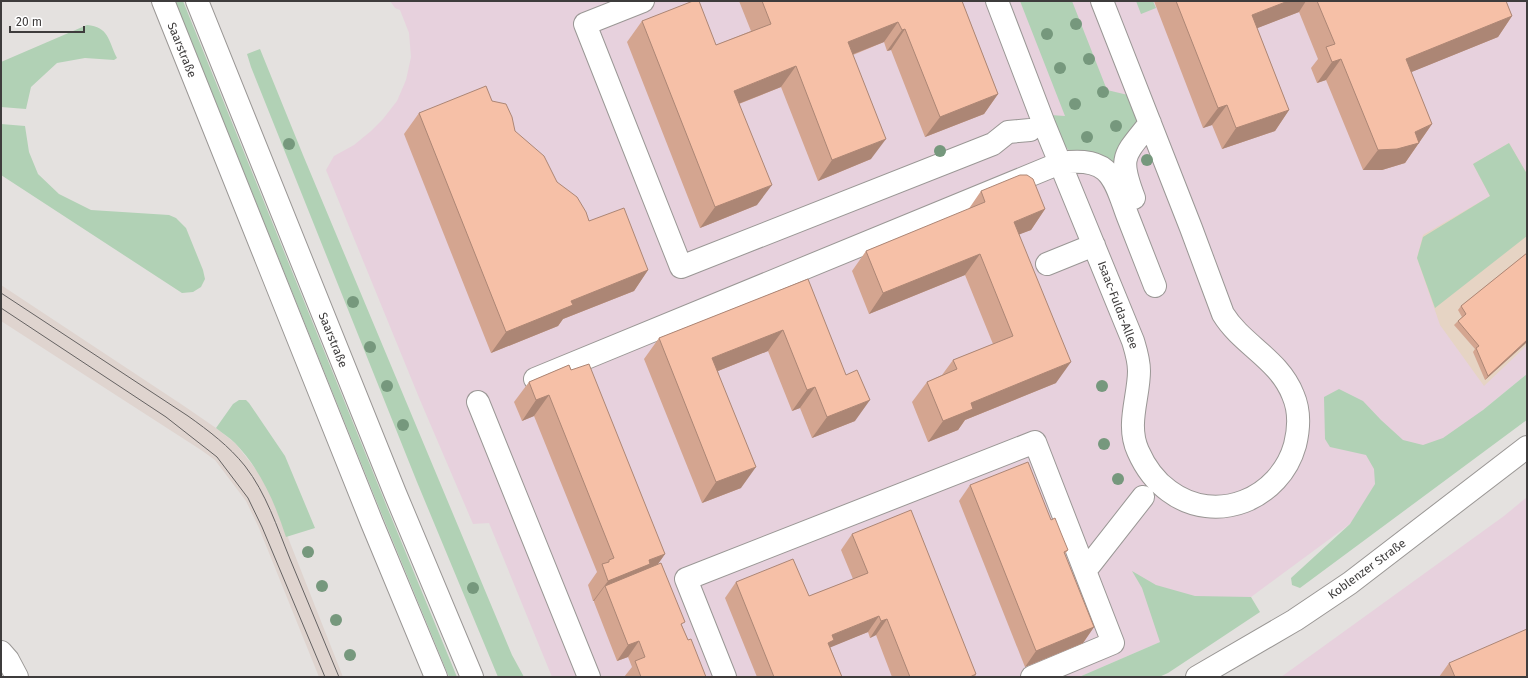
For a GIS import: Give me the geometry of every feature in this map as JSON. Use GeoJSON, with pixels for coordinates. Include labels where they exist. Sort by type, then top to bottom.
{"type":"FeatureCollection","features":[{"type":"Feature","properties":{"kind":"main road","name":"Saarstraße"},"geometry":{"type":"LineString","coordinates":[[163,1],[366,508],[436,677]]}},
{"type":"Feature","properties":{"kind":"main road","name":"Saarstraße"},"geometry":{"type":"LineString","coordinates":[[197,1],[398,500],[472,677]]}},
{"type":"Feature","properties":{"kind":"main road"},"geometry":{"type":"LineString","coordinates":[[643,1],[586,24],[681,267],[993,144],[1008,132],[1037,127]]}},
{"type":"Feature","properties":{"kind":"main road","name":"Isaac-Fulda-Allee"},"geometry":{"type":"LineString","coordinates":[[997,1],[1037,127],[1060,162],[1137,353],[1139,371],[1134,406],[1134,431],[1138,450],[1147,467],[1157,481],[1176,496],[1206,506],[1239,504],[1258,495],[1277,479],[1293,452],[1298,426],[1298,414],[1294,396],[1288,384],[1276,367],[1241,337],[1223,314],[1102,1]]}},
{"type":"Feature","properties":{"kind":"main road"},"geometry":{"type":"LineString","coordinates":[[535,378],[1060,162],[1075,161],[1092,163],[1108,172],[1160,283],[1124,168],[1128,152],[1150,123]]}},
{"type":"Feature","properties":{"kind":"main road"},"geometry":{"type":"LineString","coordinates":[[1047,264],[1094,245]]}},
{"type":"Feature","properties":{"kind":"main road"},"geometry":{"type":"LineString","coordinates":[[478,402],[589,677]]}},
{"type":"Feature","properties":{"kind":"main road"},"geometry":{"type":"LineString","coordinates":[[725,677],[686,579],[1035,442],[1113,643],[1032,677]]}},
{"type":"Feature","properties":{"kind":"main road","name":"Koblenzer Straße"},"geometry":{"type":"LineString","coordinates":[[1197,677],[1295,620],[1350,583],[1527,447]]}},
{"type":"Feature","properties":{"kind":"main road"},"geometry":{"type":"LineString","coordinates":[[1085,571],[1143,498]]}},
{"type":"Feature","properties":{"kind":"main road"},"geometry":{"type":"LineString","coordinates":[[1,652],[8,660],[16,677]]}},
{"type":"Feature","properties":{"kind":"shaded area"},"geometry":{"type":"Polygon","coordinates":[[[390,1],[1527,1],[1527,374],[1350,524],[1251,597],[1160,642],[1079,677],[552,677],[489,523],[473,524],[420,400],[326,170],[334,156],[354,145],[383,119],[397,101],[406,80],[411,57],[409,33],[400,10],[395,8],[390,1]]]}},
{"type":"Feature","properties":{"kind":"shaded area"},"geometry":{"type":"Polygon","coordinates":[[[1509,143],[1527,174],[1527,345],[1484,386],[1440,325],[1417,258],[1423,235],[1490,196],[1473,164],[1509,143]]]}},
{"type":"Feature","properties":{"kind":"shaded area"},"geometry":{"type":"Polygon","coordinates":[[[1,285],[184,406],[235,443],[262,477],[272,497],[343,677],[319,677],[259,528],[246,501],[215,460],[1,321],[1,285]]]}},
{"type":"Feature","properties":{"kind":"shaded area"},"geometry":{"type":"Polygon","coordinates":[[[1527,497],[1527,677],[1281,677],[1504,516],[1527,497]]]}},
{"type":"Feature","properties":{"kind":"green space"},"geometry":{"type":"Polygon","coordinates":[[[175,1],[183,1],[457,677],[449,677],[380,510],[175,1]]]}},
{"type":"Feature","properties":{"kind":"green space"},"geometry":{"type":"Polygon","coordinates":[[[1020,1],[1072,1],[1107,90],[1132,96],[1138,113],[1137,124],[1116,165],[1070,152],[1062,142],[1050,115],[1065,116],[1020,1]]]}},
{"type":"Feature","properties":{"kind":"green space"},"geometry":{"type":"Polygon","coordinates":[[[1136,1],[1153,1],[1156,8],[1141,14],[1136,1]]]}},
{"type":"Feature","properties":{"kind":"green space"},"geometry":{"type":"Polygon","coordinates":[[[87,25],[100,28],[104,32],[117,58],[114,60],[85,58],[57,63],[31,87],[26,109],[1,107],[1,62],[87,25]]]}},
{"type":"Feature","properties":{"kind":"green space"},"geometry":{"type":"Polygon","coordinates":[[[260,49],[512,655],[524,677],[498,677],[417,482],[251,67],[247,54],[260,49]]]}},
{"type":"Feature","properties":{"kind":"green space"},"geometry":{"type":"Polygon","coordinates":[[[1,124],[25,126],[29,152],[38,174],[59,194],[91,210],[169,215],[176,218],[186,228],[203,270],[205,279],[201,287],[193,292],[182,293],[1,175],[1,124]]]}},
{"type":"Feature","properties":{"kind":"green space"},"geometry":{"type":"Polygon","coordinates":[[[1509,143],[1527,174],[1527,236],[1435,308],[1417,258],[1423,237],[1490,196],[1473,164],[1509,143]]]}},
{"type":"Feature","properties":{"kind":"green space"},"geometry":{"type":"Polygon","coordinates":[[[1527,374],[1527,420],[1300,588],[1292,585],[1291,578],[1350,524],[1375,484],[1374,469],[1366,455],[1330,447],[1325,439],[1324,397],[1339,389],[1363,401],[1403,440],[1423,445],[1443,438],[1483,410],[1527,374]]]}},
{"type":"Feature","properties":{"kind":"green space"},"geometry":{"type":"Polygon","coordinates":[[[239,400],[246,400],[249,403],[285,456],[315,528],[286,537],[272,499],[260,476],[235,443],[216,428],[233,404],[239,400]]]}},
{"type":"Feature","properties":{"kind":"green space"},"geometry":{"type":"Polygon","coordinates":[[[1132,571],[1156,585],[1195,596],[1251,597],[1260,612],[1168,673],[1159,677],[1079,677],[1160,642],[1142,588],[1132,571]]]}},
{"type":"Feature","properties":{"kind":"building"},"geometry":{"type":"Polygon","coordinates":[[[693,1],[699,1],[716,45],[771,24],[762,1],[962,1],[998,94],[940,117],[905,29],[902,30],[898,22],[848,42],[886,139],[832,160],[796,66],[734,91],[772,185],[715,207],[642,21],[693,1]]]}},
{"type":"Feature","properties":{"kind":"building"},"geometry":{"type":"Polygon","coordinates":[[[1176,1],[1288,1],[1252,15],[1289,110],[1236,128],[1227,105],[1218,108],[1176,1]]]}},
{"type":"Feature","properties":{"kind":"building"},"geometry":{"type":"Polygon","coordinates":[[[1317,1],[1506,1],[1512,16],[1406,59],[1432,124],[1415,132],[1419,143],[1397,149],[1378,150],[1341,59],[1332,62],[1326,47],[1335,44],[1317,1]]]}},
{"type":"Feature","properties":{"kind":"building"},"geometry":{"type":"Polygon","coordinates":[[[486,86],[492,101],[506,104],[512,117],[515,131],[544,156],[557,182],[577,197],[586,212],[589,221],[624,208],[648,270],[571,301],[573,305],[506,332],[419,113],[486,86]]]}},
{"type":"Feature","properties":{"kind":"building"},"geometry":{"type":"Polygon","coordinates":[[[1020,175],[1027,175],[1033,179],[1045,209],[1014,222],[1071,362],[971,403],[973,409],[943,421],[927,382],[957,369],[953,360],[1013,336],[980,254],[883,293],[866,251],[985,202],[981,191],[1020,175]]]}},
{"type":"Feature","properties":{"kind":"building"},"geometry":{"type":"Polygon","coordinates":[[[1527,253],[1527,340],[1488,376],[1476,348],[1479,346],[1458,321],[1466,314],[1461,306],[1527,253]]]}},
{"type":"Feature","properties":{"kind":"building"},"geometry":{"type":"Polygon","coordinates":[[[808,279],[846,375],[857,370],[870,400],[827,417],[815,387],[807,390],[783,330],[712,358],[756,467],[716,482],[659,338],[808,279]]]}},
{"type":"Feature","properties":{"kind":"building"},"geometry":{"type":"Polygon","coordinates":[[[589,364],[665,554],[649,560],[650,564],[608,581],[602,564],[609,562],[609,560],[614,558],[549,395],[536,400],[529,382],[569,365],[571,370],[589,364]]]}},
{"type":"Feature","properties":{"kind":"building"},"geometry":{"type":"Polygon","coordinates":[[[1028,462],[1051,520],[1055,518],[1068,550],[1064,552],[1094,627],[1036,651],[970,485],[1028,462]]]}},
{"type":"Feature","properties":{"kind":"building"},"geometry":{"type":"Polygon","coordinates":[[[911,510],[976,674],[970,677],[910,677],[887,619],[881,621],[879,616],[832,635],[834,640],[828,643],[842,677],[774,677],[736,582],[793,559],[809,596],[868,573],[852,534],[911,510]]]}},
{"type":"Feature","properties":{"kind":"building"},"geometry":{"type":"Polygon","coordinates":[[[661,563],[685,622],[681,624],[688,640],[691,639],[706,677],[641,677],[635,661],[645,657],[639,641],[628,645],[605,586],[661,563]]]}},
{"type":"Feature","properties":{"kind":"building"},"geometry":{"type":"Polygon","coordinates":[[[1527,629],[1527,677],[1455,677],[1449,663],[1527,629]]]}},
{"type":"Feature","properties":{"kind":"tram line"},"geometry":{"type":"LineString","coordinates":[[1,293],[204,427],[239,459],[252,476],[265,499],[339,677]]}},
{"type":"Feature","properties":{"kind":"tram line"},"geometry":{"type":"LineString","coordinates":[[1,308],[166,417],[217,457],[248,498],[262,527],[325,677]]}}]}
